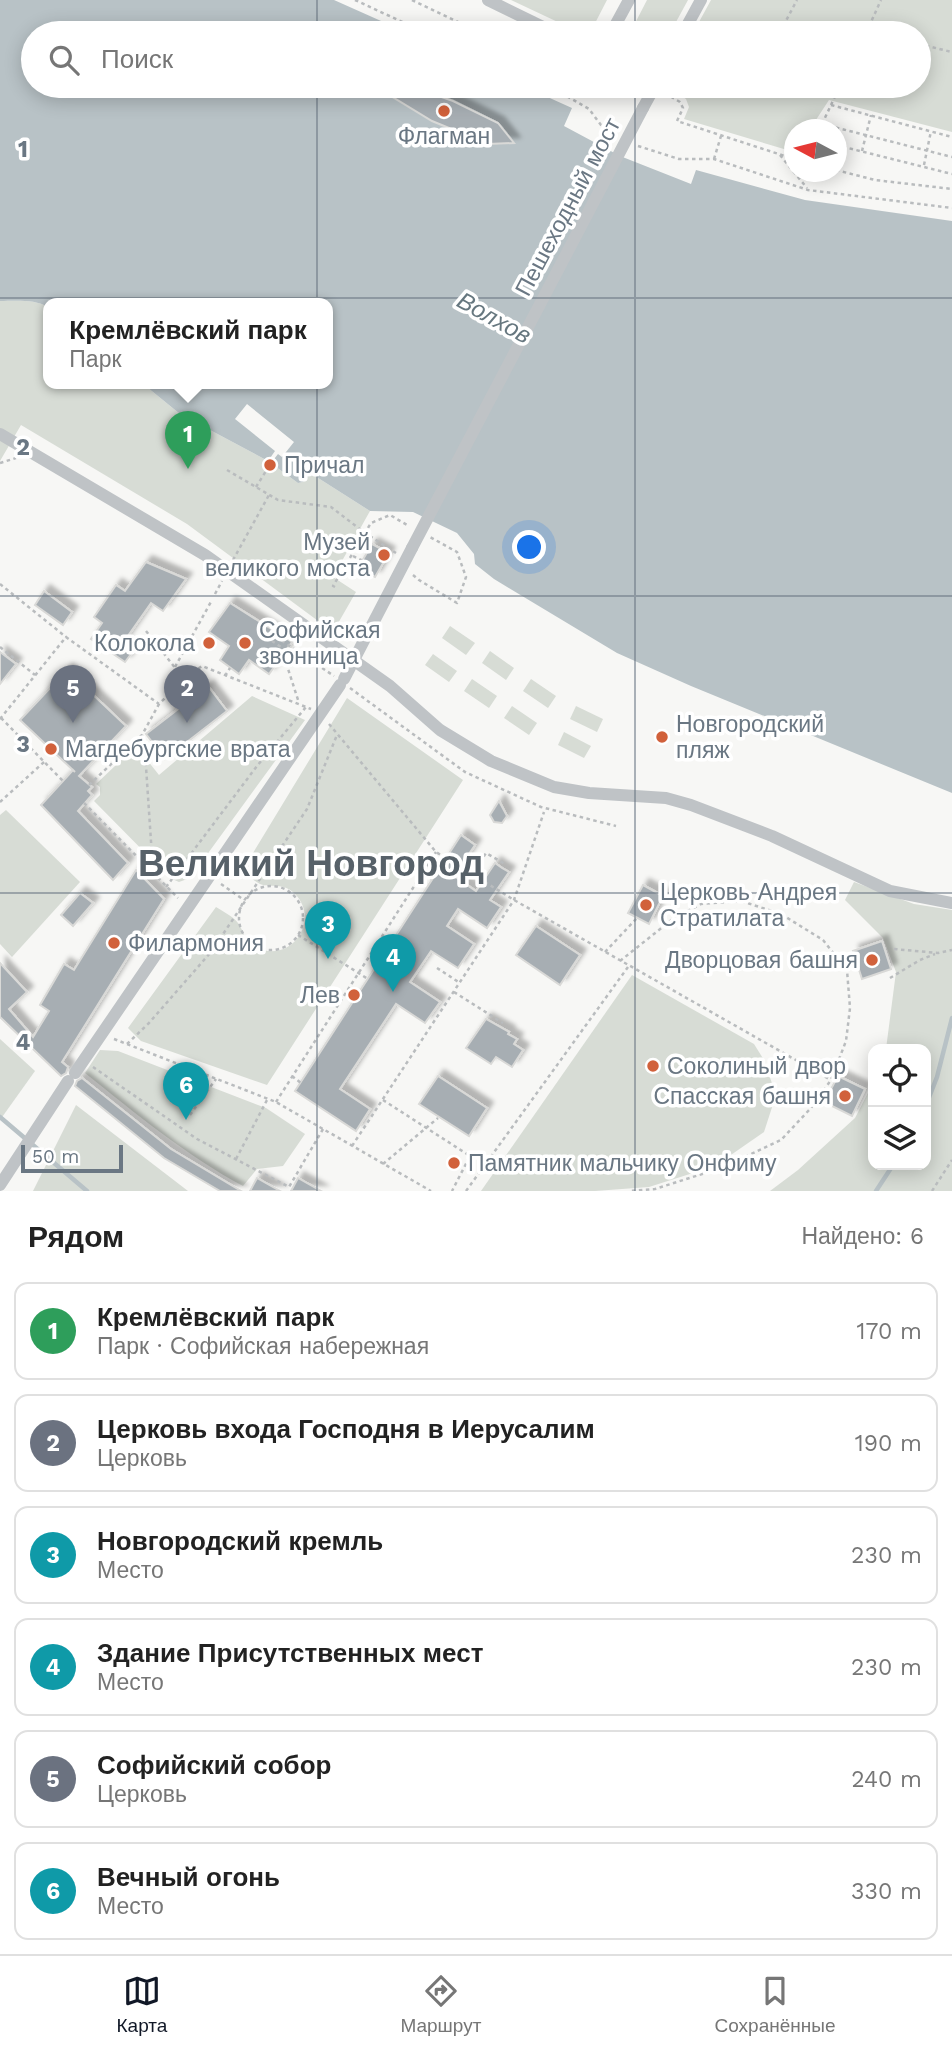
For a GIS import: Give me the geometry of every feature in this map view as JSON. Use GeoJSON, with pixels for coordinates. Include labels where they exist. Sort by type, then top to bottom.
{"type":"FeatureCollection","features":[{"type":"Feature","properties":{"kind":"street"},"geometry":{"type":"LineString","coordinates":[[488,0],[531,21]]}},
{"type":"Feature","properties":{"kind":"street"},"geometry":{"type":"LineString","coordinates":[[618,21],[629,0]]}},
{"type":"Feature","properties":{"kind":"street"},"geometry":{"type":"LineString","coordinates":[[690,21],[701,0]]}},
{"type":"Feature","properties":{"kind":"street","name":"Пешеходный мост"},"geometry":{"type":"LineString","coordinates":[[0,1185],[49,1108],[342,682],[648,98]]}},
{"type":"Feature","properties":{"kind":"street"},"geometry":{"type":"LineString","coordinates":[[0,434],[228,570],[390,686],[440,730],[491,761],[554,787],[589,793],[642,796],[691,805],[772,835],[890,891],[952,903]]}},
{"type":"Feature","properties":{"kind":"path"},"geometry":{"type":"LineString","coordinates":[[355,0],[400,21]]}},
{"type":"Feature","properties":{"kind":"path"},"geometry":{"type":"LineString","coordinates":[[412,0],[456,21]]}},
{"type":"Feature","properties":{"kind":"path"},"geometry":{"type":"LineString","coordinates":[[786,21],[797,0]]}},
{"type":"Feature","properties":{"kind":"path"},"geometry":{"type":"LineString","coordinates":[[871,21],[881,0]]}},
{"type":"Feature","properties":{"kind":"path"},"geometry":{"type":"LineString","coordinates":[[931,47],[952,52]]}},
{"type":"Feature","properties":{"kind":"path"},"geometry":{"type":"LineString","coordinates":[[571,98],[589,110],[601,125],[623,138]]}},
{"type":"Feature","properties":{"kind":"path"},"geometry":{"type":"LineString","coordinates":[[673,98],[680,102],[682,108],[677,121],[784,156]]}},
{"type":"Feature","properties":{"kind":"path"},"geometry":{"type":"LineString","coordinates":[[824,119],[834,98]]}},
{"type":"Feature","properties":{"kind":"path"},"geometry":{"type":"LineString","coordinates":[[831,105],[952,136]]}},
{"type":"Feature","properties":{"kind":"path"},"geometry":{"type":"LineString","coordinates":[[862,151],[871,115]]}},
{"type":"Feature","properties":{"kind":"path"},"geometry":{"type":"LineString","coordinates":[[847,130],[952,157]]}},
{"type":"Feature","properties":{"kind":"path"},"geometry":{"type":"LineString","coordinates":[[923,166],[931,131]]}},
{"type":"Feature","properties":{"kind":"path"},"geometry":{"type":"LineString","coordinates":[[714,159],[721,136]]}},
{"type":"Feature","properties":{"kind":"path"},"geometry":{"type":"LineString","coordinates":[[634,145],[679,159],[714,159],[808,190],[952,208]]}},
{"type":"Feature","properties":{"kind":"path"},"geometry":{"type":"LineString","coordinates":[[847,148],[952,174]]}},
{"type":"Feature","properties":{"kind":"path"},"geometry":{"type":"LineString","coordinates":[[780,155],[808,190]]}},
{"type":"Feature","properties":{"kind":"path"},"geometry":{"type":"LineString","coordinates":[[847,173],[875,180],[952,189]]}},
{"type":"Feature","properties":{"kind":"path"},"geometry":{"type":"LineString","coordinates":[[256,487],[271,463]]}},
{"type":"Feature","properties":{"kind":"path"},"geometry":{"type":"LineString","coordinates":[[227,470],[278,500],[331,507],[365,533],[394,550]]}},
{"type":"Feature","properties":{"kind":"path"},"geometry":{"type":"LineString","coordinates":[[228,570],[269,495]]}},
{"type":"Feature","properties":{"kind":"path"},"geometry":{"type":"LineString","coordinates":[[335,587],[333,586],[365,533]]}},
{"type":"Feature","properties":{"kind":"path"},"geometry":{"type":"LineString","coordinates":[[352,555],[363,561]]}},
{"type":"Feature","properties":{"kind":"path"},"geometry":{"type":"LineString","coordinates":[[419,580],[457,603]]}},
{"type":"Feature","properties":{"kind":"path"},"geometry":{"type":"LineString","coordinates":[[0,584],[66,637],[159,704]]}},
{"type":"Feature","properties":{"kind":"path"},"geometry":{"type":"LineString","coordinates":[[175,667],[212,600]]}},
{"type":"Feature","properties":{"kind":"path"},"geometry":{"type":"LineString","coordinates":[[146,631],[184,679]]}},
{"type":"Feature","properties":{"kind":"path"},"geometry":{"type":"LineString","coordinates":[[62,781],[0,718],[66,637]]}},
{"type":"Feature","properties":{"kind":"path"},"geometry":{"type":"LineString","coordinates":[[266,637],[281,647],[300,705]]}},
{"type":"Feature","properties":{"kind":"path"},"geometry":{"type":"LineString","coordinates":[[0,647],[35,675]]}},
{"type":"Feature","properties":{"kind":"path"},"geometry":{"type":"LineString","coordinates":[[89,785],[142,735],[159,704],[184,679],[202,666],[306,707],[321,713],[436,852],[514,900],[831,1080]]}},
{"type":"Feature","properties":{"kind":"path"},"geometry":{"type":"LineString","coordinates":[[225,676],[230,668]]}},
{"type":"Feature","properties":{"kind":"path"},"geometry":{"type":"LineString","coordinates":[[166,887],[231,798],[306,707]]}},
{"type":"Feature","properties":{"kind":"path"},"geometry":{"type":"LineString","coordinates":[[142,735],[153,873]]}},
{"type":"Feature","properties":{"kind":"path"},"geometry":{"type":"LineString","coordinates":[[127,1044],[211,952],[307,809],[337,735]]}},
{"type":"Feature","properties":{"kind":"path"},"geometry":{"type":"LineString","coordinates":[[0,802],[44,762]]}},
{"type":"Feature","properties":{"kind":"path"},"geometry":{"type":"LineString","coordinates":[[85,803],[187,908]]}},
{"type":"Feature","properties":{"kind":"path"},"geometry":{"type":"LineString","coordinates":[[352,1146],[514,900],[544,812]]}},
{"type":"Feature","properties":{"kind":"path"},"geometry":{"type":"LineString","coordinates":[[275,1102],[436,852]]}},
{"type":"Feature","properties":{"kind":"path"},"geometry":{"type":"LineString","coordinates":[[472,874],[486,853],[505,864]]}},
{"type":"Feature","properties":{"kind":"path"},"geometry":{"type":"LineString","coordinates":[[423,873],[433,880]]}},
{"type":"Feature","properties":{"kind":"path"},"geometry":{"type":"LineString","coordinates":[[210,876],[244,901]]}},
{"type":"Feature","properties":{"kind":"path"},"geometry":{"type":"LineString","coordinates":[[278,886],[288,890],[296,897],[302,911],[303,921],[298,935],[291,943],[281,948],[265,949],[255,945],[243,933],[239,923],[244,901],[263,887],[278,886]]}},
{"type":"Feature","properties":{"kind":"path"},"geometry":{"type":"LineString","coordinates":[[620,961],[674,918],[701,904],[741,901],[781,914],[823,940],[847,970],[850,1008],[846,1041],[831,1080],[811,1108],[781,1140],[721,1168],[655,1189],[630,1191]]}},
{"type":"Feature","properties":{"kind":"path"},"geometry":{"type":"LineString","coordinates":[[605,952],[637,918]]}},
{"type":"Feature","properties":{"kind":"path"},"geometry":{"type":"LineString","coordinates":[[298,935],[368,979]]}},
{"type":"Feature","properties":{"kind":"path"},"geometry":{"type":"LineString","coordinates":[[894,949],[938,953]]}},
{"type":"Feature","properties":{"kind":"path"},"geometry":{"type":"LineString","coordinates":[[890,978],[920,960],[952,950]]}},
{"type":"Feature","properties":{"kind":"path"},"geometry":{"type":"LineString","coordinates":[[466,1191],[629,966]]}},
{"type":"Feature","properties":{"kind":"path"},"geometry":{"type":"LineString","coordinates":[[437,968],[460,983]]}},
{"type":"Feature","properties":{"kind":"path"},"geometry":{"type":"LineString","coordinates":[[454,992],[503,1023]]}},
{"type":"Feature","properties":{"kind":"path"},"geometry":{"type":"LineString","coordinates":[[101,1034],[275,1102],[431,1191]]}},
{"type":"Feature","properties":{"kind":"path"},"geometry":{"type":"LineString","coordinates":[[84,1060],[197,1139],[291,1188],[323,1129]]}},
{"type":"Feature","properties":{"kind":"path"},"geometry":{"type":"LineString","coordinates":[[292,1076],[301,1083]]}},
{"type":"Feature","properties":{"kind":"path"},"geometry":{"type":"LineString","coordinates":[[190,1115],[216,1079]]}},
{"type":"Feature","properties":{"kind":"path"},"geometry":{"type":"LineString","coordinates":[[236,1159],[267,1099]]}},
{"type":"Feature","properties":{"kind":"path"},"geometry":{"type":"LineString","coordinates":[[383,1100],[470,1156],[452,1191]]}},
{"type":"Feature","properties":{"kind":"path"},"geometry":{"type":"LineString","coordinates":[[383,1164],[438,1118]]}},
{"type":"Feature","properties":{"kind":"path"},"geometry":{"type":"LineString","coordinates":[[932,1191],[952,1160]]}},
{"type":"Feature","properties":{"kind":"shaded area"},"geometry":{"type":"Polygon","coordinates":[[[511,0],[607,0],[596,21],[556,21],[511,0]]]}},
{"type":"Feature","properties":{"kind":"shaded area"},"geometry":{"type":"Polygon","coordinates":[[[647,0],[688,0],[677,21],[636,21],[647,0]]]}},
{"type":"Feature","properties":{"kind":"shaded area"},"geometry":{"type":"Polygon","coordinates":[[[711,0],[952,0],[952,132],[829,100],[817,119],[784,119],[784,149],[684,119],[689,107],[685,98],[931,98],[931,21],[700,21],[711,0]]]}},
{"type":"Feature","properties":{"kind":"shaded area"},"geometry":{"type":"Polygon","coordinates":[[[0,301],[43,304],[43,389],[149,389],[180,414],[268,461],[298,483],[309,476],[315,476],[370,511],[333,577],[356,592],[333,632],[187,524],[21,425],[0,461],[0,301]]]}},
{"type":"Feature","properties":{"kind":"shaded area"},"geometry":{"type":"Polygon","coordinates":[[[450,626],[475,643],[466,655],[442,638],[450,626]]]}},
{"type":"Feature","properties":{"kind":"shaded area"},"geometry":{"type":"Polygon","coordinates":[[[490,651],[514,668],[506,680],[482,663],[490,651]]]}},
{"type":"Feature","properties":{"kind":"shaded area"},"geometry":{"type":"Polygon","coordinates":[[[433,654],[457,671],[449,682],[425,665],[433,654]]]}},
{"type":"Feature","properties":{"kind":"shaded area"},"geometry":{"type":"Polygon","coordinates":[[[472,679],[497,696],[489,708],[464,691],[472,679]]]}},
{"type":"Feature","properties":{"kind":"shaded area"},"geometry":{"type":"Polygon","coordinates":[[[531,679],[556,696],[548,708],[523,691],[531,679]]]}},
{"type":"Feature","properties":{"kind":"shaded area"},"geometry":{"type":"Polygon","coordinates":[[[252,696],[305,720],[190,878],[179,882],[170,878],[94,801],[100,795],[100,787],[96,784],[136,746],[159,775],[252,696]]]}},
{"type":"Feature","properties":{"kind":"shaded area"},"geometry":{"type":"Polygon","coordinates":[[[347,698],[463,780],[267,1085],[141,1041],[128,1028],[216,907],[236,921],[252,946],[263,950],[285,948],[294,943],[300,934],[305,914],[295,894],[281,886],[260,884],[242,871],[347,698]]]}},
{"type":"Feature","properties":{"kind":"shaded area"},"geometry":{"type":"Polygon","coordinates":[[[512,706],[537,723],[529,735],[504,718],[512,706]]]}},
{"type":"Feature","properties":{"kind":"shaded area"},"geometry":{"type":"Polygon","coordinates":[[[576,706],[603,719],[597,732],[570,719],[576,706]]]}},
{"type":"Feature","properties":{"kind":"shaded area"},"geometry":{"type":"Polygon","coordinates":[[[564,732],[591,746],[584,758],[558,745],[564,732]]]}},
{"type":"Feature","properties":{"kind":"shaded area"},"geometry":{"type":"Polygon","coordinates":[[[6,810],[80,882],[12,957],[0,944],[0,815],[6,810]]]}},
{"type":"Feature","properties":{"kind":"shaded area"},"geometry":{"type":"Polygon","coordinates":[[[854,882],[914,904],[952,910],[952,1191],[770,1191],[798,1170],[855,1118],[868,1093],[868,1170],[931,1170],[931,1044],[887,1044],[896,972],[883,938],[845,900],[854,882]]]}},
{"type":"Feature","properties":{"kind":"shaded area"},"geometry":{"type":"Polygon","coordinates":[[[632,975],[754,1044],[764,1060],[776,1095],[764,1132],[715,1166],[649,1187],[595,1191],[481,1191],[632,975]]]}},
{"type":"Feature","properties":{"kind":"shaded area"},"geometry":{"type":"Polygon","coordinates":[[[0,1039],[35,1071],[0,1120],[0,1039]]]}},
{"type":"Feature","properties":{"kind":"shaded area"},"geometry":{"type":"Polygon","coordinates":[[[100,1050],[118,1051],[266,1108],[305,1134],[283,1166],[257,1169],[243,1186],[182,1148],[85,1073],[100,1050]]]}},
{"type":"Feature","properties":{"kind":"shaded area"},"geometry":{"type":"Polygon","coordinates":[[[76,1105],[188,1191],[33,1191],[76,1105]]]}},
{"type":"Feature","properties":{"kind":"water","name":"Волхов"},"geometry":{"type":"Polygon","coordinates":[[[0,0],[334,0],[381,21],[21,21],[21,98],[550,98],[572,108],[564,126],[620,156],[691,184],[696,170],[805,200],[952,221],[952,793],[617,653],[494,579],[475,564],[474,554],[457,533],[413,512],[370,511],[315,476],[309,476],[298,483],[268,461],[180,414],[149,389],[333,389],[333,298],[43,298],[43,304],[0,301],[0,0]]]}},
{"type":"Feature","properties":{"kind":"pier"},"geometry":{"type":"Polygon","coordinates":[[[247,404],[294,442],[282,457],[278,454],[271,463],[268,461],[275,451],[235,419],[247,404]]]}},
{"type":"Feature","properties":{"kind":"building","name":"Флагман"},"geometry":{"type":"Polygon","coordinates":[[[394,98],[444,98],[453,101],[498,123],[514,143],[488,144],[432,121],[394,98]]]}},
{"type":"Feature","properties":{"kind":"building"},"geometry":{"type":"Polygon","coordinates":[[[372,544],[389,553],[375,577],[358,568],[372,544]]]}},
{"type":"Feature","properties":{"kind":"building"},"geometry":{"type":"Polygon","coordinates":[[[146,562],[186,579],[163,611],[151,603],[123,643],[134,650],[125,662],[91,639],[102,623],[94,617],[116,585],[125,591],[146,562]]]}},
{"type":"Feature","properties":{"kind":"building"},"geometry":{"type":"Polygon","coordinates":[[[44,591],[72,612],[63,625],[35,605],[44,591]]]}},
{"type":"Feature","properties":{"kind":"building","name":"Софийская звонница"},"geometry":{"type":"Polygon","coordinates":[[[230,603],[292,642],[269,674],[249,660],[239,674],[220,660],[229,646],[209,632],[230,603]]]}},
{"type":"Feature","properties":{"kind":"building"},"geometry":{"type":"Polygon","coordinates":[[[0,652],[16,664],[0,684],[0,652]]]}},
{"type":"Feature","properties":{"kind":"building"},"geometry":{"type":"Polygon","coordinates":[[[67,670],[126,726],[79,776],[92,787],[88,791],[92,795],[78,811],[128,863],[113,880],[41,805],[73,770],[20,720],[67,670]]]}},
{"type":"Feature","properties":{"kind":"building"},"geometry":{"type":"Polygon","coordinates":[[[208,686],[227,711],[165,759],[146,734],[208,686]]]}},
{"type":"Feature","properties":{"kind":"building"},"geometry":{"type":"Polygon","coordinates":[[[499,801],[507,816],[502,823],[494,822],[490,815],[499,801]]]}},
{"type":"Feature","properties":{"kind":"building"},"geometry":{"type":"Polygon","coordinates":[[[461,835],[475,845],[454,876],[476,891],[495,863],[509,872],[490,900],[501,907],[487,928],[458,909],[447,926],[474,944],[458,968],[431,951],[410,982],[440,1002],[425,1023],[396,1004],[340,1089],[370,1109],[356,1131],[295,1091],[461,835]]]}},
{"type":"Feature","properties":{"kind":"building","name":"Филармония"},"geometry":{"type":"Polygon","coordinates":[[[136,870],[164,899],[62,1062],[68,1067],[66,1073],[61,1076],[0,1017],[0,963],[27,992],[9,1009],[33,1037],[49,1011],[40,1005],[64,964],[74,970],[136,870]]]}},
{"type":"Feature","properties":{"kind":"building","name":"Церковь Андрея Стратилата"},"geometry":{"type":"Polygon","coordinates":[[[643,885],[663,896],[649,924],[628,913],[643,885]]]}},
{"type":"Feature","properties":{"kind":"building"},"geometry":{"type":"Polygon","coordinates":[[[80,893],[93,903],[73,926],[61,915],[80,893]]]}},
{"type":"Feature","properties":{"kind":"building"},"geometry":{"type":"Polygon","coordinates":[[[536,926],[580,955],[560,985],[516,955],[536,926]]]}},
{"type":"Feature","properties":{"kind":"building","name":"Дворцовая башня"},"geometry":{"type":"Polygon","coordinates":[[[882,941],[891,969],[862,979],[853,951],[882,941]]]}},
{"type":"Feature","properties":{"kind":"building"},"geometry":{"type":"Polygon","coordinates":[[[486,1019],[509,1032],[508,1034],[517,1039],[514,1044],[523,1050],[512,1067],[496,1057],[491,1064],[466,1048],[486,1019]]]}},
{"type":"Feature","properties":{"kind":"building"},"geometry":{"type":"Polygon","coordinates":[[[438,1076],[487,1108],[469,1136],[419,1104],[438,1076]]]}},
{"type":"Feature","properties":{"kind":"building","name":"Спасская башня"},"geometry":{"type":"Polygon","coordinates":[[[838,1076],[865,1089],[852,1116],[824,1102],[838,1076]]]}},
{"type":"Feature","properties":{"kind":"building"},"geometry":{"type":"Polygon","coordinates":[[[82,1078],[171,1149],[241,1191],[220,1191],[164,1158],[75,1086],[82,1078]]]}},
{"type":"Feature","properties":{"kind":"building"},"geometry":{"type":"Polygon","coordinates":[[[257,1178],[280,1191],[250,1191],[257,1178]]]}},
{"type":"Feature","properties":{"kind":"building"},"geometry":{"type":"Polygon","coordinates":[[[298,1178],[321,1191],[291,1191],[298,1178]]]}},
{"type":"Feature","properties":{"kind":"waterway"},"geometry":{"type":"LineString","coordinates":[[931,1092],[952,1018]]}},
{"type":"Feature","properties":{"kind":"waterway"},"geometry":{"type":"LineString","coordinates":[[0,1117],[87,1191]]}},
{"type":"Feature","properties":{"kind":"waterway"},"geometry":{"type":"LineString","coordinates":[[876,1191],[890,1170]]}},
{"type":"Feature","properties":{"kind":"place","name":"Флагман"},"geometry":{"type":"Point","coordinates":[444,111]}},
{"type":"Feature","properties":{"kind":"place","name":"Причал"},"geometry":{"type":"Point","coordinates":[270,465]}},
{"type":"Feature","properties":{"kind":"place","name":"Кремлёвский парк"},"geometry":{"type":"Point","coordinates":[188,469]}},
{"type":"Feature","properties":{"kind":"place","name":"Музей великого моста"},"geometry":{"type":"Point","coordinates":[384,555]}},
{"type":"Feature","properties":{"kind":"place","name":"Колокола"},"geometry":{"type":"Point","coordinates":[209,643]}},
{"type":"Feature","properties":{"kind":"place","name":"Софийская звонница"},"geometry":{"type":"Point","coordinates":[245,643]}},
{"type":"Feature","properties":{"kind":"place","name":"Софийский собор"},"geometry":{"type":"Point","coordinates":[73,723]}},
{"type":"Feature","properties":{"kind":"place","name":"Церковь входа Господня в Иерусалим"},"geometry":{"type":"Point","coordinates":[187,723]}},
{"type":"Feature","properties":{"kind":"place","name":"Новгородский пляж"},"geometry":{"type":"Point","coordinates":[662,737]}},
{"type":"Feature","properties":{"kind":"place","name":"Магдебургские врата"},"geometry":{"type":"Point","coordinates":[51,749]}},
{"type":"Feature","properties":{"kind":"place","name":"Церковь Андрея Стратилата"},"geometry":{"type":"Point","coordinates":[646,905]}},
{"type":"Feature","properties":{"kind":"place","name":"Филармония"},"geometry":{"type":"Point","coordinates":[114,943]}},
{"type":"Feature","properties":{"kind":"place","name":"Новгородский кремль"},"geometry":{"type":"Point","coordinates":[328,959]}},
{"type":"Feature","properties":{"kind":"place","name":"Дворцовая башня"},"geometry":{"type":"Point","coordinates":[872,960]}},
{"type":"Feature","properties":{"kind":"place","name":"Здание Присутственных мест"},"geometry":{"type":"Point","coordinates":[393,992]}},
{"type":"Feature","properties":{"kind":"place","name":"Лев"},"geometry":{"type":"Point","coordinates":[354,995]}},
{"type":"Feature","properties":{"kind":"place","name":"Соколиный двор"},"geometry":{"type":"Point","coordinates":[653,1066]}},
{"type":"Feature","properties":{"kind":"place","name":"Спасская башня"},"geometry":{"type":"Point","coordinates":[845,1096]}},
{"type":"Feature","properties":{"kind":"place","name":"Вечный огонь"},"geometry":{"type":"Point","coordinates":[186,1120]}},
{"type":"Feature","properties":{"kind":"place","name":"Памятник мальчику Онфиму"},"geometry":{"type":"Point","coordinates":[454,1163]}},
{"type":"Feature","properties":{"kind":"district","name":"Великий Новгород"},"geometry":{"type":"Point","coordinates":[311,863]}}]}
